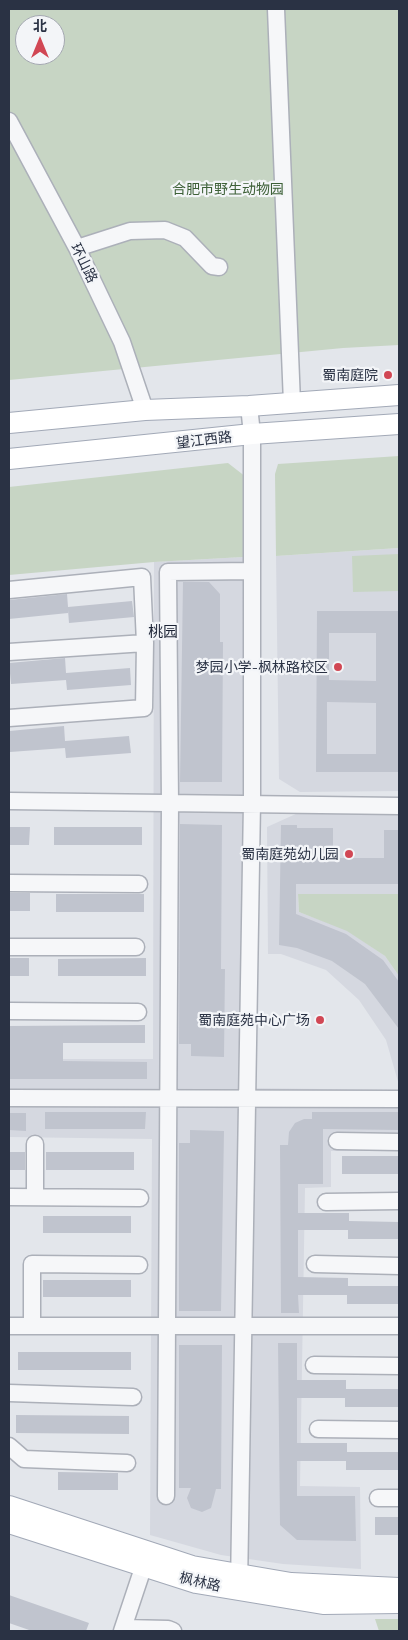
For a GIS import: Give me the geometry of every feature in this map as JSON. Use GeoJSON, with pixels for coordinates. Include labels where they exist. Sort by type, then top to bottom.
{"type":"FeatureCollection","features":[{"type":"Feature","properties":{"kind":"main road"},"geometry":{"type":"LineString","coordinates":[[9,423],[145,410],[249,406],[399,395]]}},
{"type":"Feature","properties":{"kind":"main road","name":"望江西路"},"geometry":{"type":"LineString","coordinates":[[9,459],[252,434],[399,424]]}},
{"type":"Feature","properties":{"kind":"main road","name":"枫林路"},"geometry":{"type":"LineString","coordinates":[[9,1506],[146,1559],[196,1583],[291,1583],[399,1588]]}},
{"type":"Feature","properties":{"kind":"main road","name":"枫林路"},"geometry":{"type":"LineString","coordinates":[[9,1523],[146,1559]]}},
{"type":"Feature","properties":{"kind":"main road","name":"枫林路"},"geometry":{"type":"LineString","coordinates":[[239,1582],[323,1604],[399,1603]]}},
{"type":"Feature","properties":{"kind":"street"},"geometry":{"type":"LineString","coordinates":[[276,9],[292,403]]}},
{"type":"Feature","properties":{"kind":"street","name":"环山路"},"geometry":{"type":"LineString","coordinates":[[9,121],[77,248],[122,342],[145,410]]}},
{"type":"Feature","properties":{"kind":"street"},"geometry":{"type":"LineString","coordinates":[[77,248],[130,231],[164,230],[186,238],[212,266],[219,267]]}},
{"type":"Feature","properties":{"kind":"street"},"geometry":{"type":"LineString","coordinates":[[239,1582],[249,1097],[252,804],[252,434],[249,406]]}},
{"type":"Feature","properties":{"kind":"street"},"geometry":{"type":"LineString","coordinates":[[166,1496],[170,803],[168,572],[252,571]]}},
{"type":"Feature","properties":{"kind":"street"},"geometry":{"type":"LineString","coordinates":[[9,590],[142,577],[145,643],[144,708],[9,718]]}},
{"type":"Feature","properties":{"kind":"street"},"geometry":{"type":"LineString","coordinates":[[9,652],[145,643]]}},
{"type":"Feature","properties":{"kind":"street"},"geometry":{"type":"LineString","coordinates":[[9,801],[399,806]]}},
{"type":"Feature","properties":{"kind":"street"},"geometry":{"type":"LineString","coordinates":[[9,883],[138,884]]}},
{"type":"Feature","properties":{"kind":"street"},"geometry":{"type":"LineString","coordinates":[[9,946],[136,947]]}},
{"type":"Feature","properties":{"kind":"street"},"geometry":{"type":"LineString","coordinates":[[9,1011],[138,1012]]}},
{"type":"Feature","properties":{"kind":"street"},"geometry":{"type":"LineString","coordinates":[[9,1098],[249,1097],[399,1099]]}},
{"type":"Feature","properties":{"kind":"street"},"geometry":{"type":"LineString","coordinates":[[337,1141],[399,1142]]}},
{"type":"Feature","properties":{"kind":"street"},"geometry":{"type":"LineString","coordinates":[[35,1144],[35,1197]]}},
{"type":"Feature","properties":{"kind":"street"},"geometry":{"type":"LineString","coordinates":[[9,1197],[140,1198]]}},
{"type":"Feature","properties":{"kind":"street"},"geometry":{"type":"LineString","coordinates":[[326,1202],[399,1201]]}},
{"type":"Feature","properties":{"kind":"street"},"geometry":{"type":"LineString","coordinates":[[32,1325],[32,1264],[138,1265]]}},
{"type":"Feature","properties":{"kind":"street"},"geometry":{"type":"LineString","coordinates":[[314,1264],[399,1266]]}},
{"type":"Feature","properties":{"kind":"street"},"geometry":{"type":"LineString","coordinates":[[9,1326],[399,1326]]}},
{"type":"Feature","properties":{"kind":"street"},"geometry":{"type":"LineString","coordinates":[[314,1365],[399,1366]]}},
{"type":"Feature","properties":{"kind":"street"},"geometry":{"type":"LineString","coordinates":[[9,1393],[133,1397]]}},
{"type":"Feature","properties":{"kind":"street"},"geometry":{"type":"LineString","coordinates":[[318,1429],[399,1430]]}},
{"type":"Feature","properties":{"kind":"street"},"geometry":{"type":"LineString","coordinates":[[9,1446],[24,1459],[127,1463]]}},
{"type":"Feature","properties":{"kind":"street"},"geometry":{"type":"LineString","coordinates":[[378,1498],[399,1498]]}},
{"type":"Feature","properties":{"kind":"street"},"geometry":{"type":"LineString","coordinates":[[146,1559],[123,1630],[168,1629],[173,1631]]}},
{"type":"Feature","properties":{"kind":"shaded area","name":"梦园小学-枫林路校区"},"geometry":{"type":"Polygon","coordinates":[[[399,548],[399,791],[300,792],[279,779],[276,556],[399,548]]]}},
{"type":"Feature","properties":{"kind":"shaded area"},"geometry":{"type":"Polygon","coordinates":[[[243,557],[242,1088],[399,1090],[399,1151],[331,1151],[331,1187],[305,1188],[300,1486],[360,1487],[361,1569],[283,1564],[221,1555],[150,1535],[152,1139],[9,1137],[9,1059],[153,1059],[154,562],[243,557]]]}},
{"type":"Feature","properties":{"kind":"shaded area"},"geometry":{"type":"Polygon","coordinates":[[[298,813],[399,814],[399,894],[298,894],[299,912],[347,930],[385,956],[399,976],[399,1085],[386,1040],[359,1000],[326,970],[281,954],[268,954],[267,827],[298,813]]]}},
{"type":"Feature","properties":{"kind":"green space","name":"合肥市野生动物园"},"geometry":{"type":"Polygon","coordinates":[[[9,9],[399,9],[399,345],[343,348],[9,380],[9,9]]]}},
{"type":"Feature","properties":{"kind":"green space"},"geometry":{"type":"Polygon","coordinates":[[[399,456],[399,548],[276,556],[275,474],[278,464],[399,456]]]}},
{"type":"Feature","properties":{"kind":"green space"},"geometry":{"type":"Polygon","coordinates":[[[228,463],[246,477],[243,557],[154,562],[9,575],[9,487],[228,463]]]}},
{"type":"Feature","properties":{"kind":"green space"},"geometry":{"type":"Polygon","coordinates":[[[399,554],[399,591],[353,592],[352,556],[399,554]]]}},
{"type":"Feature","properties":{"kind":"green space"},"geometry":{"type":"Polygon","coordinates":[[[298,894],[399,894],[399,976],[385,956],[347,931],[299,912],[298,894]]]}},
{"type":"Feature","properties":{"kind":"green space"},"geometry":{"type":"Polygon","coordinates":[[[375,1619],[399,1619],[399,1631],[379,1631],[375,1619]]]}},
{"type":"Feature","properties":{"kind":"building"},"geometry":{"type":"Polygon","coordinates":[[[183,582],[209,582],[220,594],[220,642],[223,642],[222,782],[180,782],[183,582]]]}},
{"type":"Feature","properties":{"kind":"building"},"geometry":{"type":"Polygon","coordinates":[[[67,594],[68,607],[132,601],[134,617],[69,623],[68,610],[68,613],[9,619],[9,600],[67,594]]]}},
{"type":"Feature","properties":{"kind":"building"},"geometry":{"type":"Polygon","coordinates":[[[317,611],[399,611],[399,772],[316,772],[317,611]],[[329,633],[329,680],[376,681],[376,633],[329,633]],[[327,702],[327,754],[376,754],[376,703],[327,702]]]}},
{"type":"Feature","properties":{"kind":"building"},"geometry":{"type":"Polygon","coordinates":[[[65,658],[66,673],[130,668],[131,685],[67,690],[66,680],[11,684],[9,663],[65,658]]]}},
{"type":"Feature","properties":{"kind":"building"},"geometry":{"type":"Polygon","coordinates":[[[64,726],[65,741],[129,736],[131,753],[66,758],[65,748],[10,752],[9,731],[64,726]]]}},
{"type":"Feature","properties":{"kind":"building"},"geometry":{"type":"Polygon","coordinates":[[[180,824],[222,825],[221,969],[225,969],[224,1057],[191,1056],[191,1044],[179,1044],[180,824]]]}},
{"type":"Feature","properties":{"kind":"building"},"geometry":{"type":"Polygon","coordinates":[[[281,825],[297,825],[297,828],[333,828],[333,858],[384,858],[384,830],[399,830],[399,884],[296,884],[296,914],[346,934],[383,960],[399,982],[399,1029],[365,984],[332,961],[297,948],[279,945],[281,825]]]}},
{"type":"Feature","properties":{"kind":"building"},"geometry":{"type":"Polygon","coordinates":[[[9,827],[30,827],[29,845],[9,845],[9,827]]]}},
{"type":"Feature","properties":{"kind":"building"},"geometry":{"type":"Polygon","coordinates":[[[54,827],[142,827],[142,845],[54,845],[54,827]]]}},
{"type":"Feature","properties":{"kind":"building"},"geometry":{"type":"Polygon","coordinates":[[[9,893],[30,893],[30,911],[9,911],[9,893]]]}},
{"type":"Feature","properties":{"kind":"building"},"geometry":{"type":"Polygon","coordinates":[[[56,894],[144,894],[144,912],[56,912],[56,894]]]}},
{"type":"Feature","properties":{"kind":"building"},"geometry":{"type":"Polygon","coordinates":[[[9,958],[29,958],[29,976],[9,976],[9,958]]]}},
{"type":"Feature","properties":{"kind":"building"},"geometry":{"type":"Polygon","coordinates":[[[146,958],[146,976],[58,976],[58,959],[146,958]]]}},
{"type":"Feature","properties":{"kind":"building"},"geometry":{"type":"Polygon","coordinates":[[[145,1025],[145,1043],[63,1043],[63,1061],[147,1062],[147,1079],[9,1079],[9,1026],[145,1025]]]}},
{"type":"Feature","properties":{"kind":"building"},"geometry":{"type":"Polygon","coordinates":[[[45,1112],[146,1112],[145,1129],[45,1129],[45,1112]]]}},
{"type":"Feature","properties":{"kind":"building"},"geometry":{"type":"Polygon","coordinates":[[[312,1112],[399,1112],[399,1130],[323,1129],[323,1184],[298,1184],[298,1213],[349,1213],[349,1221],[399,1222],[399,1239],[348,1239],[348,1230],[298,1230],[298,1277],[348,1278],[348,1286],[399,1286],[399,1304],[347,1304],[347,1295],[298,1295],[299,1313],[281,1313],[280,1145],[288,1145],[289,1132],[295,1123],[304,1119],[312,1119],[312,1112]]]}},
{"type":"Feature","properties":{"kind":"building"},"geometry":{"type":"Polygon","coordinates":[[[9,1113],[26,1113],[26,1131],[9,1130],[9,1113]]]}},
{"type":"Feature","properties":{"kind":"building"},"geometry":{"type":"Polygon","coordinates":[[[190,1130],[224,1131],[221,1311],[179,1311],[179,1143],[190,1143],[190,1130]]]}},
{"type":"Feature","properties":{"kind":"building"},"geometry":{"type":"Polygon","coordinates":[[[9,1152],[25,1152],[25,1170],[9,1170],[9,1152]]]}},
{"type":"Feature","properties":{"kind":"building"},"geometry":{"type":"Polygon","coordinates":[[[46,1152],[134,1152],[134,1170],[46,1170],[46,1152]]]}},
{"type":"Feature","properties":{"kind":"building"},"geometry":{"type":"Polygon","coordinates":[[[342,1156],[399,1156],[399,1174],[342,1174],[342,1156]]]}},
{"type":"Feature","properties":{"kind":"building"},"geometry":{"type":"Polygon","coordinates":[[[43,1216],[131,1216],[131,1233],[43,1233],[43,1216]]]}},
{"type":"Feature","properties":{"kind":"building"},"geometry":{"type":"Polygon","coordinates":[[[43,1280],[131,1280],[131,1297],[43,1297],[43,1280]]]}},
{"type":"Feature","properties":{"kind":"building"},"geometry":{"type":"Polygon","coordinates":[[[278,1343],[297,1343],[297,1380],[346,1380],[346,1389],[399,1389],[399,1407],[345,1407],[345,1398],[297,1398],[297,1443],[347,1443],[347,1452],[399,1452],[399,1470],[346,1470],[346,1461],[297,1461],[297,1496],[355,1496],[356,1541],[297,1540],[280,1525],[278,1343]]]}},
{"type":"Feature","properties":{"kind":"building"},"geometry":{"type":"Polygon","coordinates":[[[179,1345],[222,1345],[221,1489],[216,1489],[211,1508],[202,1512],[191,1508],[187,1498],[191,1488],[179,1488],[179,1345]]]}},
{"type":"Feature","properties":{"kind":"building"},"geometry":{"type":"Polygon","coordinates":[[[18,1352],[131,1352],[131,1370],[18,1370],[18,1352]]]}},
{"type":"Feature","properties":{"kind":"building"},"geometry":{"type":"Polygon","coordinates":[[[16,1415],[129,1416],[129,1434],[16,1433],[16,1415]]]}},
{"type":"Feature","properties":{"kind":"building"},"geometry":{"type":"Polygon","coordinates":[[[58,1472],[118,1473],[118,1490],[58,1490],[58,1472]]]}},
{"type":"Feature","properties":{"kind":"building"},"geometry":{"type":"Polygon","coordinates":[[[375,1517],[399,1517],[399,1535],[375,1535],[375,1517]]]}},
{"type":"Feature","properties":{"kind":"building"},"geometry":{"type":"Polygon","coordinates":[[[9,1595],[89,1623],[86,1631],[32,1631],[9,1623],[9,1595]]]}},
{"type":"Feature","properties":{"kind":"place","name":"蜀南庭院"},"geometry":{"type":"Point","coordinates":[388,375]}},
{"type":"Feature","properties":{"kind":"place","name":"梦园小学-枫林路校区"},"geometry":{"type":"Point","coordinates":[338,667]}},
{"type":"Feature","properties":{"kind":"place","name":"蜀南庭苑幼儿园"},"geometry":{"type":"Point","coordinates":[349,854]}},
{"type":"Feature","properties":{"kind":"place","name":"蜀南庭苑中心广场"},"geometry":{"type":"Point","coordinates":[320,1020]}},
{"type":"Feature","properties":{"kind":"district","name":"桃园"},"geometry":{"type":"Point","coordinates":[163,632]}}]}
